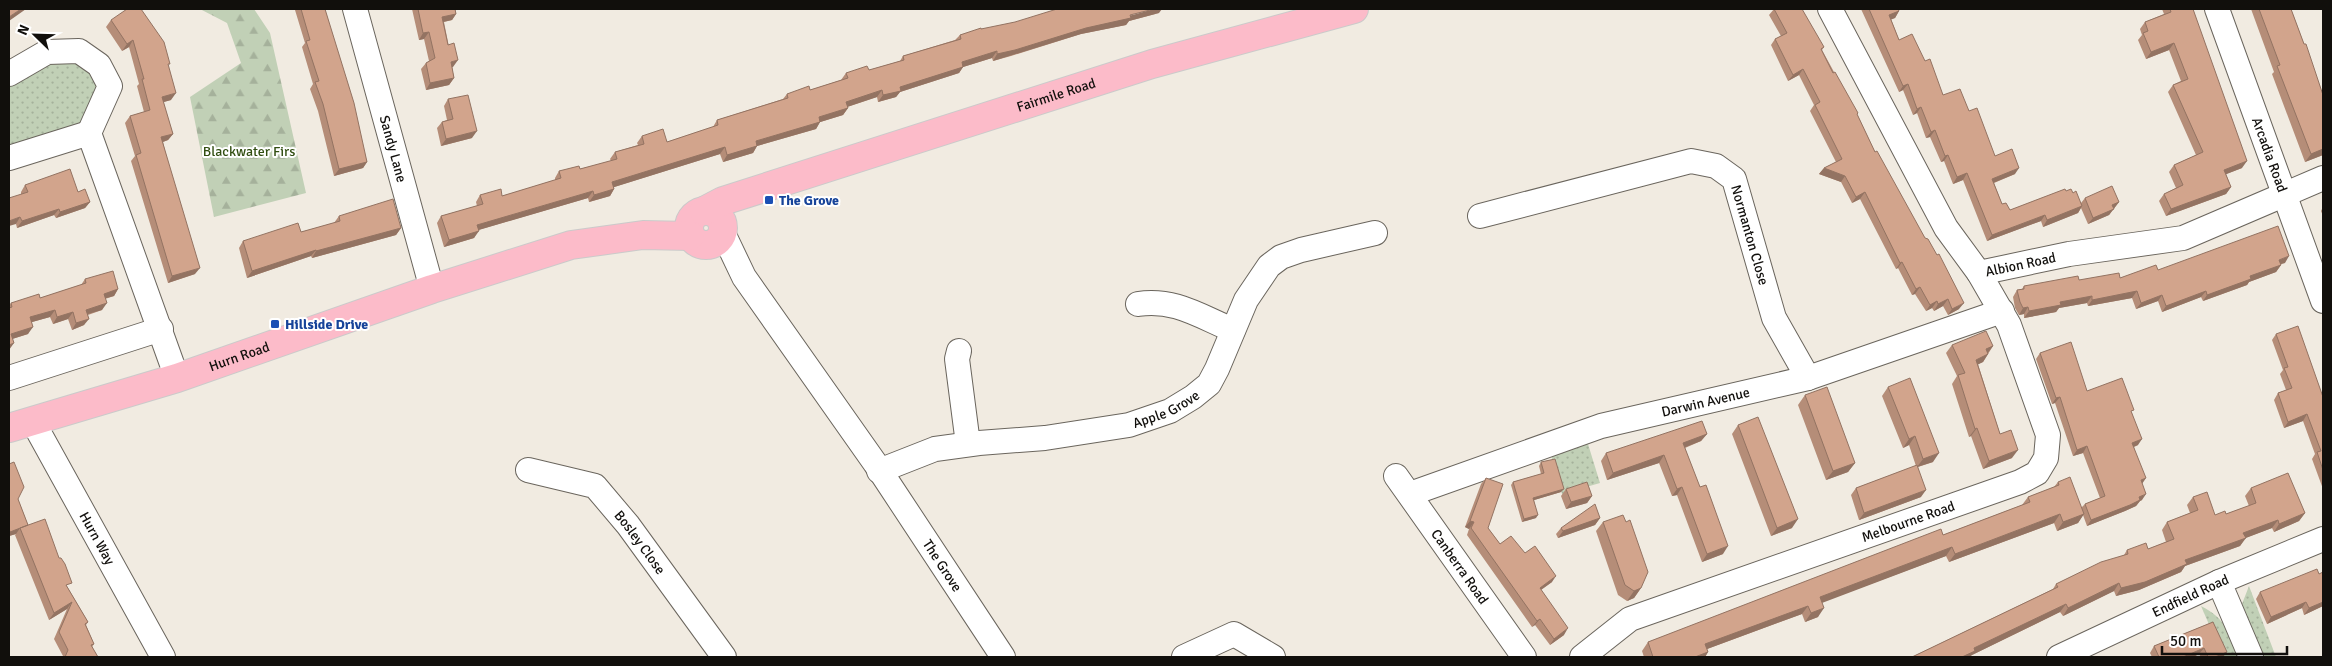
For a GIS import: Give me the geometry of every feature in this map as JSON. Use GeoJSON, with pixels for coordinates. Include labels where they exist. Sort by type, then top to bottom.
{"type":"FeatureCollection","features":[{"type":"Feature","properties":{"kind":"main road","name":"Fairmile Road"},"geometry":{"type":"LineString","coordinates":[[707,228],[723,201],[1152,64],[1342,10]]}},
{"type":"Feature","properties":{"kind":"main road","name":"Hurn Road"},"geometry":{"type":"LineString","coordinates":[[20,424],[177,378],[432,289],[571,245],[707,228]]}},
{"type":"Feature","properties":{"kind":"street","name":"Sandy Lane"},"geometry":{"type":"LineString","coordinates":[[355,9],[432,289]]}},
{"type":"Feature","properties":{"kind":"street","name":"Albion Road"},"geometry":{"type":"LineString","coordinates":[[1830,9],[1946,228],[1979,272],[2069,254],[2183,238],[2323,178]]}},
{"type":"Feature","properties":{"kind":"street","name":"Arcadia Road"},"geometry":{"type":"LineString","coordinates":[[2217,9],[2323,301]]}},
{"type":"Feature","properties":{"kind":"street"},"geometry":{"type":"LineString","coordinates":[[9,74],[48,52],[78,51],[99,65],[110,86],[89,133],[161,329],[177,378]]}},
{"type":"Feature","properties":{"kind":"street"},"geometry":{"type":"LineString","coordinates":[[9,158],[89,133]]}},
{"type":"Feature","properties":{"kind":"street","name":"Normanton Close"},"geometry":{"type":"LineString","coordinates":[[1492,218],[1691,161],[1716,166],[1734,179],[1774,318],[1808,378]]}},
{"type":"Feature","properties":{"kind":"street","name":"The Grove"},"geometry":{"type":"LineString","coordinates":[[707,228],[744,277],[879,471],[1003,657]]}},
{"type":"Feature","properties":{"kind":"street","name":"Apple Grove"},"geometry":{"type":"LineString","coordinates":[[879,471],[935,449],[968,444],[1046,438],[1128,425],[1170,411],[1193,397],[1208,384],[1217,369],[1246,300],[1269,266],[1281,257],[1301,250],[1375,233]]}},
{"type":"Feature","properties":{"kind":"street","name":"Melbourne Road"},"geometry":{"type":"LineString","coordinates":[[1582,657],[1630,619],[2020,482],[2038,473],[2046,458],[2048,435],[2002,311],[1979,272]]}},
{"type":"Feature","properties":{"kind":"street"},"geometry":{"type":"LineString","coordinates":[[1138,304],[1155,301],[1175,304],[1233,330]]}},
{"type":"Feature","properties":{"kind":"street","name":"Darwin Avenue"},"geometry":{"type":"LineString","coordinates":[[1403,485],[1601,426],[1808,378],[2002,311]]}},
{"type":"Feature","properties":{"kind":"street"},"geometry":{"type":"LineString","coordinates":[[9,378],[161,329]]}},
{"type":"Feature","properties":{"kind":"street"},"geometry":{"type":"LineString","coordinates":[[959,350],[957,359],[968,444]]}},
{"type":"Feature","properties":{"kind":"street","name":"Hurn Way"},"geometry":{"type":"LineString","coordinates":[[20,424],[163,657]]}},
{"type":"Feature","properties":{"kind":"street","name":"Bosley Close"},"geometry":{"type":"LineString","coordinates":[[528,470],[595,486],[628,525],[724,657]]}},
{"type":"Feature","properties":{"kind":"street","name":"Canberra Road"},"geometry":{"type":"LineString","coordinates":[[1403,485],[1524,657]]}},
{"type":"Feature","properties":{"kind":"street","name":"Endfield Road"},"geometry":{"type":"LineString","coordinates":[[2059,657],[2219,582],[2323,539]]}},
{"type":"Feature","properties":{"kind":"street"},"geometry":{"type":"LineString","coordinates":[[2219,582],[2251,657]]}},
{"type":"Feature","properties":{"kind":"street"},"geometry":{"type":"LineString","coordinates":[[1184,657],[1234,634],[1273,657]]}},
{"type":"Feature","properties":{"kind":"green space","name":"Blackwater Firs"},"geometry":{"type":"Polygon","coordinates":[[[200,9],[254,9],[270,33],[306,193],[214,217],[190,97],[241,63],[227,23],[200,9]]]}},
{"type":"Feature","properties":{"kind":"green space"},"geometry":{"type":"Polygon","coordinates":[[[50,57],[77,58],[104,87],[85,128],[9,151],[9,81],[50,57]]]}},
{"type":"Feature","properties":{"kind":"green space"},"geometry":{"type":"Polygon","coordinates":[[[1588,444],[1600,483],[1562,494],[1551,455],[1588,444]]]}},
{"type":"Feature","properties":{"kind":"green space"},"geometry":{"type":"Polygon","coordinates":[[[2249,586],[2276,657],[2264,657],[2242,604],[2249,586]]]}},
{"type":"Feature","properties":{"kind":"green space"},"geometry":{"type":"Polygon","coordinates":[[[2201,606],[2221,621],[2238,657],[2223,657],[2201,606]]]}},
{"type":"Feature","properties":{"kind":"building"},"geometry":{"type":"Polygon","coordinates":[[[9,9],[21,9],[9,17],[9,9]]]}},
{"type":"Feature","properties":{"kind":"building"},"geometry":{"type":"Polygon","coordinates":[[[127,9],[141,9],[164,42],[176,93],[162,97],[173,134],[161,137],[200,268],[172,276],[136,155],[141,153],[130,116],[150,110],[142,79],[144,79],[133,40],[127,44],[111,20],[127,9]]]}},
{"type":"Feature","properties":{"kind":"building"},"geometry":{"type":"Polygon","coordinates":[[[301,9],[325,9],[354,103],[367,162],[339,169],[323,104],[315,82],[319,81],[306,41],[310,40],[301,9]]]}},
{"type":"Feature","properties":{"kind":"building"},"geometry":{"type":"Polygon","coordinates":[[[418,9],[455,9],[456,14],[442,17],[448,45],[454,43],[458,60],[451,62],[454,78],[430,83],[426,63],[435,58],[429,32],[423,33],[418,9]]]}},
{"type":"Feature","properties":{"kind":"building"},"geometry":{"type":"Polygon","coordinates":[[[1057,9],[1154,9],[1130,15],[1131,18],[1086,28],[1015,50],[997,54],[997,51],[962,62],[963,67],[900,87],[901,91],[883,95],[882,90],[846,102],[848,108],[819,117],[820,122],[756,141],[757,146],[727,155],[725,147],[612,182],[614,189],[594,195],[593,191],[477,225],[479,231],[449,240],[441,216],[483,204],[480,195],[501,189],[502,196],[561,178],[559,171],[579,166],[580,169],[617,159],[615,152],[644,144],[642,136],[663,129],[667,142],[718,125],[717,120],[788,98],[787,94],[809,86],[810,90],[848,78],[846,73],[867,66],[869,70],[904,60],[903,56],[961,39],[960,35],[981,28],[1015,22],[1057,9]]]}},
{"type":"Feature","properties":{"kind":"building"},"geometry":{"type":"Polygon","coordinates":[[[1774,9],[1802,9],[1824,47],[1821,49],[1833,73],[1835,72],[1858,113],[1875,152],[1877,151],[1925,238],[1928,239],[1937,255],[1939,254],[1964,303],[1952,309],[1948,299],[1938,304],[1937,301],[1930,305],[1920,287],[1916,289],[1902,262],[1900,263],[1865,192],[1856,197],[1845,176],[1824,168],[1842,159],[1815,105],[1820,102],[1803,69],[1793,75],[1775,39],[1787,33],[1774,9]]]}},
{"type":"Feature","properties":{"kind":"building"},"geometry":{"type":"Polygon","coordinates":[[[1869,9],[1898,9],[1899,11],[1889,15],[1899,40],[1912,34],[1925,61],[1930,59],[1943,95],[1960,89],[1969,111],[1977,108],[1995,156],[2012,149],[2019,168],[1992,179],[2002,204],[2006,203],[2010,210],[2065,189],[2066,191],[2071,189],[2073,193],[2076,191],[2082,206],[2047,220],[2045,215],[1992,235],[1967,173],[1957,177],[1948,155],[1945,156],[1935,130],[1931,132],[1921,107],[1917,109],[1908,84],[1903,86],[1869,9]]]}},
{"type":"Feature","properties":{"kind":"building"},"geometry":{"type":"Polygon","coordinates":[[[2170,9],[2193,9],[2247,161],[2224,170],[2231,187],[2171,209],[2164,194],[2183,185],[2174,165],[2203,152],[2173,85],[2188,79],[2174,43],[2151,52],[2143,33],[2148,31],[2145,22],[2171,12],[2170,9]]]}},
{"type":"Feature","properties":{"kind":"building"},"geometry":{"type":"Polygon","coordinates":[[[2259,9],[2291,9],[2304,44],[2306,44],[2323,95],[2323,149],[2311,154],[2277,66],[2280,65],[2259,9]]]}},
{"type":"Feature","properties":{"kind":"building"},"geometry":{"type":"Polygon","coordinates":[[[468,95],[477,131],[446,139],[442,122],[453,119],[448,99],[468,95]]]}},
{"type":"Feature","properties":{"kind":"building"},"geometry":{"type":"Polygon","coordinates":[[[70,169],[78,192],[85,189],[90,202],[60,212],[59,209],[22,221],[20,217],[9,221],[9,198],[28,192],[25,185],[70,169]]]}},
{"type":"Feature","properties":{"kind":"building"},"geometry":{"type":"Polygon","coordinates":[[[2112,186],[2119,202],[2112,205],[2114,209],[2093,218],[2085,198],[2112,186]]]}},
{"type":"Feature","properties":{"kind":"building"},"geometry":{"type":"Polygon","coordinates":[[[393,199],[401,228],[316,250],[252,271],[243,241],[298,223],[301,232],[340,221],[339,216],[393,199]]]}},
{"type":"Feature","properties":{"kind":"building"},"geometry":{"type":"Polygon","coordinates":[[[2278,226],[2289,256],[2279,260],[2281,265],[2250,276],[2251,279],[2207,295],[2206,291],[2166,306],[2162,295],[2141,303],[2137,291],[2092,300],[2092,296],[2060,302],[2061,305],[2029,311],[2028,307],[2023,308],[2020,302],[2017,290],[2024,289],[2024,286],[2078,276],[2079,280],[2119,273],[2120,278],[2156,265],[2158,270],[2278,226]]]}},
{"type":"Feature","properties":{"kind":"building"},"geometry":{"type":"Polygon","coordinates":[[[113,271],[118,289],[104,294],[107,303],[86,310],[89,319],[76,323],[73,312],[57,317],[55,310],[30,317],[33,327],[11,334],[14,343],[9,345],[9,308],[12,307],[11,303],[39,294],[40,298],[86,283],[85,279],[113,271]]]}},
{"type":"Feature","properties":{"kind":"building"},"geometry":{"type":"Polygon","coordinates":[[[2298,326],[2323,397],[2323,470],[2317,452],[2321,451],[2307,414],[2288,422],[2278,393],[2292,388],[2284,368],[2288,367],[2276,334],[2298,326]]]}},
{"type":"Feature","properties":{"kind":"building"},"geometry":{"type":"Polygon","coordinates":[[[1986,331],[1993,346],[1986,349],[1988,354],[1976,360],[2000,434],[2011,430],[2018,450],[1989,461],[1977,428],[1975,429],[1958,375],[1965,373],[1952,345],[1986,331]]]}},
{"type":"Feature","properties":{"kind":"building"},"geometry":{"type":"Polygon","coordinates":[[[2071,342],[2087,391],[2122,378],[2134,410],[2131,411],[2142,439],[2132,443],[2146,478],[2141,480],[2146,494],[2139,497],[2140,500],[2130,505],[2091,520],[2085,504],[2105,496],[2087,446],[2077,450],[2060,397],[2056,398],[2040,353],[2071,342]]]}},
{"type":"Feature","properties":{"kind":"building"},"geometry":{"type":"Polygon","coordinates":[[[1910,378],[1939,453],[1923,459],[1915,436],[1909,439],[1888,387],[1910,378]]]}},
{"type":"Feature","properties":{"kind":"building"},"geometry":{"type":"Polygon","coordinates":[[[1827,387],[1855,463],[1833,471],[1805,395],[1827,387]]]}},
{"type":"Feature","properties":{"kind":"building"},"geometry":{"type":"Polygon","coordinates":[[[1758,417],[1798,519],[1777,528],[1738,425],[1758,417]]]}},
{"type":"Feature","properties":{"kind":"building"},"geometry":{"type":"Polygon","coordinates":[[[1702,421],[1707,434],[1683,443],[1700,487],[1706,485],[1728,546],[1707,554],[1682,487],[1677,489],[1664,455],[1613,473],[1606,453],[1702,421]]]}},
{"type":"Feature","properties":{"kind":"building"},"geometry":{"type":"Polygon","coordinates":[[[1555,459],[1564,489],[1533,498],[1538,515],[1524,519],[1513,482],[1544,473],[1541,462],[1555,459]]]}},
{"type":"Feature","properties":{"kind":"building"},"geometry":{"type":"Polygon","coordinates":[[[14,462],[24,487],[18,499],[28,525],[10,532],[9,464],[14,462]]]}},
{"type":"Feature","properties":{"kind":"building"},"geometry":{"type":"Polygon","coordinates":[[[1917,465],[1926,490],[1864,513],[1856,488],[1917,465]]]}},
{"type":"Feature","properties":{"kind":"building"},"geometry":{"type":"Polygon","coordinates":[[[2288,473],[2305,513],[2279,524],[2278,520],[2243,533],[2246,538],[2185,560],[2187,564],[2145,582],[2121,588],[2119,583],[2068,608],[2066,604],[1974,648],[1975,651],[1962,657],[1912,657],[2058,587],[2056,584],[2101,562],[2128,554],[2127,550],[2146,543],[2148,549],[2174,539],[2167,522],[2198,510],[2193,497],[2207,492],[2215,515],[2225,511],[2226,514],[2256,503],[2251,488],[2288,473]]]}},
{"type":"Feature","properties":{"kind":"building"},"geometry":{"type":"Polygon","coordinates":[[[2070,477],[2084,514],[2063,522],[2060,514],[1955,554],[1952,547],[1820,597],[1824,608],[1811,613],[1808,606],[1705,644],[1708,652],[1695,657],[1653,657],[1648,642],[1941,529],[1943,535],[2030,502],[2028,497],[2059,485],[2058,482],[2070,477]]]}},
{"type":"Feature","properties":{"kind":"building"},"geometry":{"type":"Polygon","coordinates":[[[1486,478],[1503,484],[1488,528],[1500,544],[1511,536],[1525,553],[1535,546],[1556,576],[1540,588],[1568,628],[1554,639],[1540,619],[1537,621],[1471,528],[1474,522],[1470,521],[1486,478]]]}},
{"type":"Feature","properties":{"kind":"building"},"geometry":{"type":"Polygon","coordinates":[[[1587,482],[1592,496],[1571,502],[1566,489],[1587,482]]]}},
{"type":"Feature","properties":{"kind":"building"},"geometry":{"type":"Polygon","coordinates":[[[1595,504],[1600,518],[1563,531],[1561,528],[1595,504]]]}},
{"type":"Feature","properties":{"kind":"building"},"geometry":{"type":"Polygon","coordinates":[[[1623,515],[1626,522],[1630,520],[1648,572],[1641,588],[1634,591],[1625,585],[1603,522],[1623,515]]]}},
{"type":"Feature","properties":{"kind":"building"},"geometry":{"type":"Polygon","coordinates":[[[45,519],[59,558],[65,564],[72,583],[66,585],[88,622],[85,624],[94,644],[91,645],[98,657],[65,657],[68,650],[59,632],[72,602],[54,613],[20,528],[45,519]]]}},
{"type":"Feature","properties":{"kind":"building"},"geometry":{"type":"Polygon","coordinates":[[[2317,569],[2319,574],[2323,572],[2323,602],[2309,608],[2306,602],[2271,617],[2260,592],[2317,569]]]}},
{"type":"Feature","properties":{"kind":"building"},"geometry":{"type":"Polygon","coordinates":[[[2213,622],[2227,652],[2215,657],[2208,657],[2204,648],[2183,657],[2159,657],[2154,646],[2213,622]]]}},
{"type":"Feature","properties":{"kind":"place","name":"The Grove"},"geometry":{"type":"Point","coordinates":[769,200]}},
{"type":"Feature","properties":{"kind":"place","name":"Hillside Drive"},"geometry":{"type":"Point","coordinates":[275,324]}}]}
